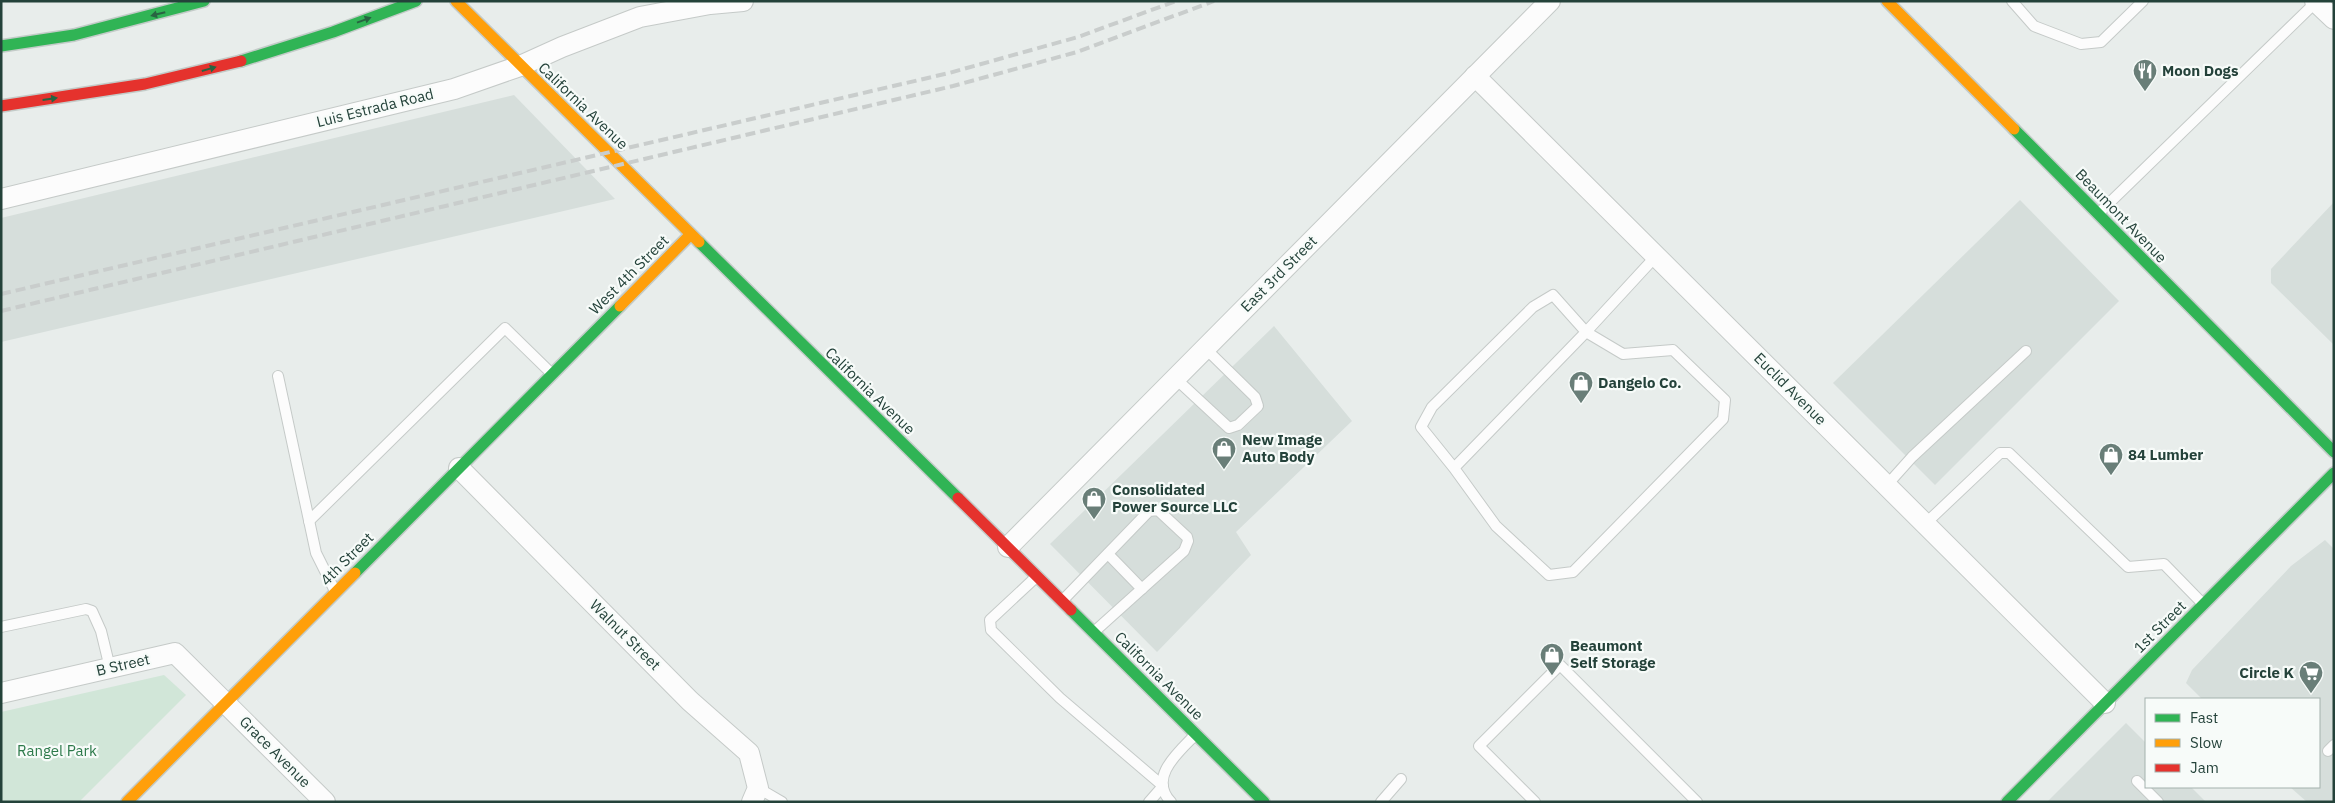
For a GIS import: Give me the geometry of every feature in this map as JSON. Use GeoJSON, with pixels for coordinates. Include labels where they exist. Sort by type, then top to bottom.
{"type":"FeatureCollection","features":[{"type":"Feature","properties":{"kind":"main road"},"geometry":{"type":"LineString","coordinates":[[1,46],[74,35],[204,1]]}},
{"type":"Feature","properties":{"kind":"main road","name":"California Avenue"},"geometry":{"type":"LineString","coordinates":[[456,1],[1264,802]]}},
{"type":"Feature","properties":{"kind":"main road","name":"Beaumont Avenue"},"geometry":{"type":"LineString","coordinates":[[1887,1],[2334,452]]}},
{"type":"Feature","properties":{"kind":"main road"},"geometry":{"type":"LineString","coordinates":[[1,106],[93,93],[191,74],[305,41],[414,2]]}},
{"type":"Feature","properties":{"kind":"main road","name":"West 4th Street"},"geometry":{"type":"LineString","coordinates":[[589,336],[690,235]]}},
{"type":"Feature","properties":{"kind":"main road","name":"4th Street"},"geometry":{"type":"LineString","coordinates":[[127,802],[589,336]]}},
{"type":"Feature","properties":{"kind":"main road","name":"1st Street"},"geometry":{"type":"LineString","coordinates":[[2007,802],[2334,473]]}},
{"type":"Feature","properties":{"kind":"street","name":"Luis Estrada Road"},"geometry":{"type":"LineString","coordinates":[[1,199],[454,89],[520,66],[562,47],[640,17],[710,4],[742,1]]}},
{"type":"Feature","properties":{"kind":"street","name":"East 3rd Street"},"geometry":{"type":"LineString","coordinates":[[1008,547],[1550,1]]}},
{"type":"Feature","properties":{"kind":"street"},"geometry":{"type":"LineString","coordinates":[[2316,2],[2334,19]]}},
{"type":"Feature","properties":{"kind":"street","name":"Euclid Avenue"},"geometry":{"type":"LineString","coordinates":[[1475,76],[2105,703]]}},
{"type":"Feature","properties":{"kind":"street","name":"Walnut Street"},"geometry":{"type":"LineString","coordinates":[[459,468],[690,701],[749,753],[755,795]]}},
{"type":"Feature","properties":{"kind":"street","name":"B Street"},"geometry":{"type":"LineString","coordinates":[[1,693],[175,653],[225,703]]}},
{"type":"Feature","properties":{"kind":"street","name":"Grace Avenue"},"geometry":{"type":"LineString","coordinates":[[225,703],[325,802]]}},
{"type":"Feature","properties":{"kind":"lane"},"geometry":{"type":"LineString","coordinates":[[2012,1],[2034,26],[2081,44],[2101,42],[2143,1]]}},
{"type":"Feature","properties":{"kind":"lane"},"geometry":{"type":"LineString","coordinates":[[2098,214],[2316,2]]}},
{"type":"Feature","properties":{"kind":"lane"},"geometry":{"type":"LineString","coordinates":[[1454,468],[1586,332],[1656,256]]}},
{"type":"Feature","properties":{"kind":"lane"},"geometry":{"type":"LineString","coordinates":[[1553,295],[1586,332],[1623,354],[1673,350],[1725,400],[1723,418],[1573,572],[1549,575],[1496,526],[1454,468],[1421,427],[1432,407],[1533,307],[1553,295]]}},
{"type":"Feature","properties":{"kind":"lane"},"geometry":{"type":"LineString","coordinates":[[309,521],[505,328],[552,374]]}},
{"type":"Feature","properties":{"kind":"lane"},"geometry":{"type":"LineString","coordinates":[[1176,378],[1229,428],[1238,425],[1258,406],[1255,397],[1205,348]]}},
{"type":"Feature","properties":{"kind":"lane"},"geometry":{"type":"LineString","coordinates":[[1886,485],[1912,457],[2026,351]]}},
{"type":"Feature","properties":{"kind":"lane"},"geometry":{"type":"LineString","coordinates":[[278,376],[316,552],[336,592]]}},
{"type":"Feature","properties":{"kind":"lane"},"geometry":{"type":"LineString","coordinates":[[1925,524],[2000,453],[2009,453],[2128,567],[2164,564],[2203,604]]}},
{"type":"Feature","properties":{"kind":"lane"},"geometry":{"type":"LineString","coordinates":[[1062,600],[1154,509],[1158,510],[1187,537],[1188,540],[1184,551],[1094,632]]}},
{"type":"Feature","properties":{"kind":"lane"},"geometry":{"type":"LineString","coordinates":[[1108,554],[1142,589]]}},
{"type":"Feature","properties":{"kind":"lane"},"geometry":{"type":"LineString","coordinates":[[1037,576],[990,620],[991,630],[1060,698],[1163,786],[1171,802]]}},
{"type":"Feature","properties":{"kind":"lane"},"geometry":{"type":"LineString","coordinates":[[1,627],[86,609],[92,611],[100,631],[110,668]]}},
{"type":"Feature","properties":{"kind":"lane"},"geometry":{"type":"LineString","coordinates":[[1535,802],[1479,746],[1560,665],[1697,802]]}},
{"type":"Feature","properties":{"kind":"lane"},"geometry":{"type":"LineString","coordinates":[[1149,802],[1163,786],[1163,774],[1169,762],[1196,734]]}},
{"type":"Feature","properties":{"kind":"lane"},"geometry":{"type":"LineString","coordinates":[[1381,802],[1401,779]]}},
{"type":"Feature","properties":{"kind":"lane"},"geometry":{"type":"LineString","coordinates":[[2137,781],[2158,802]]}},
{"type":"Feature","properties":{"kind":"lane","name":"Walnut Street"},"geometry":{"type":"LineString","coordinates":[[755,795],[782,802]]}},
{"type":"Feature","properties":{"kind":"shaded area"},"geometry":{"type":"Polygon","coordinates":[[[514,95],[615,199],[1,342],[1,218],[514,95]]]}},
{"type":"Feature","properties":{"kind":"shaded area"},"geometry":{"type":"Polygon","coordinates":[[[2020,200],[2119,301],[1935,485],[1833,383],[2020,200]]]}},
{"type":"Feature","properties":{"kind":"shaded area"},"geometry":{"type":"Polygon","coordinates":[[[2334,202],[2334,345],[2271,283],[2271,269],[2334,202]]]}},
{"type":"Feature","properties":{"kind":"shaded area"},"geometry":{"type":"Polygon","coordinates":[[[1274,326],[1352,421],[1236,532],[1251,555],[1157,652],[1050,544],[1274,326]]]}},
{"type":"Feature","properties":{"kind":"shaded area"},"geometry":{"type":"Polygon","coordinates":[[[2325,540],[2334,549],[2334,802],[2307,802],[2291,788],[2320,788],[2320,698],[2201,698],[2186,683],[2192,670],[2291,566],[2325,540]]]}},
{"type":"Feature","properties":{"kind":"shaded area"},"geometry":{"type":"Polygon","coordinates":[[[2126,723],[2145,742],[2145,788],[2192,788],[2206,802],[2047,802],[2126,723]]]}},
{"type":"Feature","properties":{"kind":"green space","name":"Rangel Park"},"geometry":{"type":"Polygon","coordinates":[[[164,675],[186,695],[79,802],[1,802],[1,712],[164,675]]]}},
{"type":"Feature","properties":{"kind":"railway"},"geometry":{"type":"LineString","coordinates":[[1,294],[949,73],[1078,37],[1176,1]]}},
{"type":"Feature","properties":{"kind":"railway"},"geometry":{"type":"LineString","coordinates":[[1,311],[953,86],[1077,52],[1214,1]]}},
{"type":"Feature","properties":{"kind":"traffic: fast"},"geometry":{"type":"LineString","coordinates":[[1,46],[74,35],[204,1]]}},
{"type":"Feature","properties":{"kind":"traffic: fast"},"geometry":{"type":"LineString","coordinates":[[241,61],[333,32],[416,1]]}},
{"type":"Feature","properties":{"kind":"traffic: fast"},"geometry":{"type":"LineString","coordinates":[[2014,129],[2334,452]]}},
{"type":"Feature","properties":{"kind":"traffic: fast"},"geometry":{"type":"LineString","coordinates":[[699,242],[958,498]]}},
{"type":"Feature","properties":{"kind":"traffic: fast"},"geometry":{"type":"LineString","coordinates":[[355,573],[620,306]]}},
{"type":"Feature","properties":{"kind":"traffic: fast"},"geometry":{"type":"LineString","coordinates":[[2007,802],[2334,473]]}},
{"type":"Feature","properties":{"kind":"traffic: fast"},"geometry":{"type":"LineString","coordinates":[[1071,610],[1264,802]]}},
{"type":"Feature","properties":{"kind":"traffic: slow"},"geometry":{"type":"LineString","coordinates":[[456,1],[699,242]]}},
{"type":"Feature","properties":{"kind":"traffic: slow"},"geometry":{"type":"LineString","coordinates":[[1887,1],[2014,129]]}},
{"type":"Feature","properties":{"kind":"traffic: slow"},"geometry":{"type":"LineString","coordinates":[[620,306],[690,235]]}},
{"type":"Feature","properties":{"kind":"traffic: slow"},"geometry":{"type":"LineString","coordinates":[[127,802],[355,573]]}},
{"type":"Feature","properties":{"kind":"traffic: jam"},"geometry":{"type":"LineString","coordinates":[[1,106],[145,84],[241,61]]}},
{"type":"Feature","properties":{"kind":"traffic: jam"},"geometry":{"type":"LineString","coordinates":[[958,498],[1071,610]]}},
{"type":"Feature","properties":{"kind":"place","name":"Moon Dogs"},"geometry":{"type":"Point","coordinates":[2145,92]}},
{"type":"Feature","properties":{"kind":"place","name":"Dangelo Co."},"geometry":{"type":"Point","coordinates":[1581,404]}},
{"type":"Feature","properties":{"kind":"place","name":"New Image Auto Body"},"geometry":{"type":"Point","coordinates":[1224,470]}},
{"type":"Feature","properties":{"kind":"place","name":"84 Lumber"},"geometry":{"type":"Point","coordinates":[2111,476]}},
{"type":"Feature","properties":{"kind":"place","name":"Consolidated Power Source LLC"},"geometry":{"type":"Point","coordinates":[1094,520]}},
{"type":"Feature","properties":{"kind":"place","name":"Beaumont Self Storage"},"geometry":{"type":"Point","coordinates":[1552,676]}},
{"type":"Feature","properties":{"kind":"place","name":"Circle K"},"geometry":{"type":"Point","coordinates":[2311,694]}}]}
